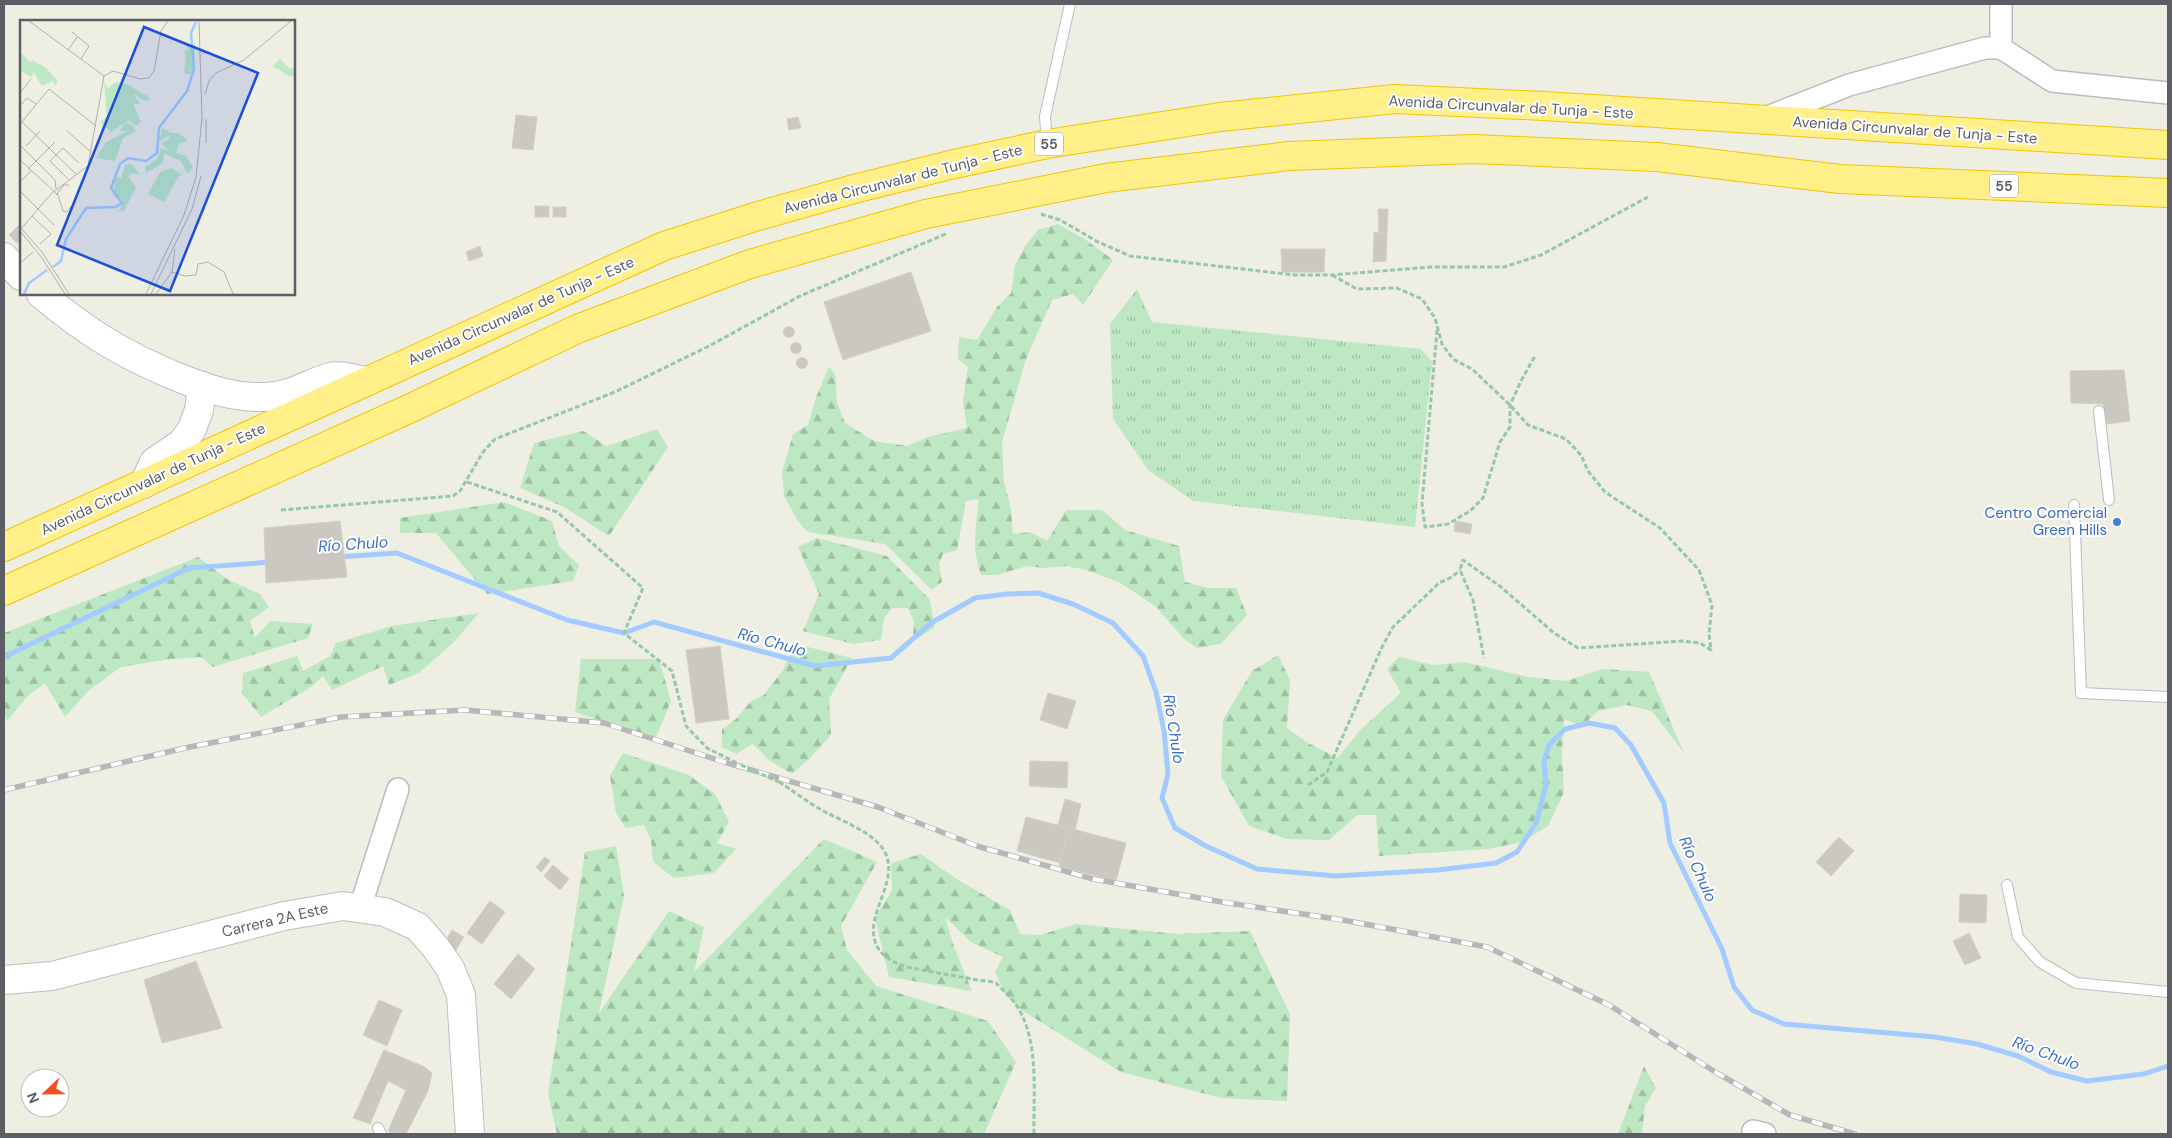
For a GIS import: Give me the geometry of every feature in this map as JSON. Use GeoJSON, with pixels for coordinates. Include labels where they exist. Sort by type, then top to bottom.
{"type":"FeatureCollection","features":[{"type":"Feature","properties":{"kind":"highway","name":"Avenida Circunvalar de Tunja - Este"},"geometry":{"type":"LineString","coordinates":[[4,547],[664,246],[854,188],[1047,144],[1220,117],[1395,99],[2168,145]]}},
{"type":"Feature","properties":{"kind":"highway","name":"55"},"geometry":{"type":"LineString","coordinates":[[4,591],[411,408],[578,329],[740,268],[926,214],[1106,178],[1289,156],[1473,149],[1657,157],[1840,179],[2168,193]]}},
{"type":"Feature","properties":{"kind":"street"},"geometry":{"type":"LineString","coordinates":[[2001,4],[2001,48]]}},
{"type":"Feature","properties":{"kind":"street"},"geometry":{"type":"LineString","coordinates":[[1760,120],[1857,83],[1985,48],[2001,48],[2052,81],[2168,93]]}},
{"type":"Feature","properties":{"kind":"street"},"geometry":{"type":"LineString","coordinates":[[4,257],[20,275]]}},
{"type":"Feature","properties":{"kind":"street"},"geometry":{"type":"LineString","coordinates":[[41,295],[69,318],[105,342],[142,362],[202,386],[238,396],[266,397],[292,393],[332,376],[368,381]]}},
{"type":"Feature","properties":{"kind":"street"},"geometry":{"type":"LineString","coordinates":[[144,484],[154,462],[182,443],[192,429],[199,410],[202,386]]}},
{"type":"Feature","properties":{"kind":"street"},"geometry":{"type":"LineString","coordinates":[[360,908],[398,789]]}},
{"type":"Feature","properties":{"kind":"street","name":"Carrera 2A Este"},"geometry":{"type":"LineString","coordinates":[[4,980],[52,976],[284,916],[343,906],[385,912],[418,927],[450,968],[461,995],[470,1134]]}},
{"type":"Feature","properties":{"kind":"lane"},"geometry":{"type":"LineString","coordinates":[[1047,144],[1045,116],[1070,4]]}},
{"type":"Feature","properties":{"kind":"lane"},"geometry":{"type":"LineString","coordinates":[[2099,411],[2109,500]]}},
{"type":"Feature","properties":{"kind":"lane"},"geometry":{"type":"LineString","coordinates":[[2074,505],[2081,693],[2168,697]]}},
{"type":"Feature","properties":{"kind":"lane"},"geometry":{"type":"LineString","coordinates":[[2007,885],[2018,937],[2040,962],[2076,983],[2168,992]]}},
{"type":"Feature","properties":{"kind":"path"},"geometry":{"type":"LineString","coordinates":[[1038,214],[1060,220],[1098,242],[1130,256],[1295,276],[1331,275],[1431,267],[1504,267],[1541,255],[1648,197]]}},
{"type":"Feature","properties":{"kind":"path"},"geometry":{"type":"LineString","coordinates":[[281,510],[453,496],[467,482],[483,452],[495,440],[615,392],[710,345],[800,296],[950,232]]}},
{"type":"Feature","properties":{"kind":"path"},"geometry":{"type":"LineString","coordinates":[[1308,785],[1327,772],[1382,647],[1393,627],[1439,583],[1452,577],[1460,570],[1463,560],[1501,587],[1554,633],[1578,648],[1682,641],[1700,643],[1711,650],[1709,634],[1712,605],[1699,570],[1660,528],[1605,492],[1588,471],[1581,455],[1566,439],[1528,425],[1472,369],[1453,359],[1442,344],[1435,318],[1422,299],[1397,288],[1357,289],[1331,275]]}},
{"type":"Feature","properties":{"kind":"path"},"geometry":{"type":"LineString","coordinates":[[1438,327],[1422,504],[1425,527],[1448,524],[1470,511],[1483,498],[1497,451],[1510,427],[1510,405],[1535,356]]}},
{"type":"Feature","properties":{"kind":"path"},"geometry":{"type":"LineString","coordinates":[[467,482],[557,512],[643,588],[624,633],[672,672],[686,726],[707,748],[779,782],[825,812],[877,842],[884,852],[888,864],[888,878],[873,924],[878,949],[891,960],[907,967],[996,983],[1010,996],[1022,1011],[1032,1048],[1034,1134]]}},
{"type":"Feature","properties":{"kind":"path"},"geometry":{"type":"LineString","coordinates":[[1460,570],[1472,600],[1484,658]]}},
{"type":"Feature","properties":{"kind":"green space"},"geometry":{"type":"Polygon","coordinates":[[[1058,224],[1086,240],[1113,260],[1083,305],[1073,294],[1052,300],[1026,359],[1002,442],[1004,481],[1011,509],[1013,534],[1030,532],[1047,541],[1066,510],[1102,510],[1125,530],[1179,546],[1185,582],[1209,588],[1236,588],[1247,615],[1221,644],[1197,648],[1184,639],[1155,606],[1119,582],[1086,570],[1066,566],[1044,568],[1027,566],[997,575],[981,575],[975,546],[979,499],[966,501],[957,550],[943,554],[939,564],[942,582],[932,590],[885,544],[808,532],[798,521],[784,496],[782,472],[793,434],[808,425],[816,397],[829,367],[835,373],[837,403],[845,423],[874,441],[907,446],[931,436],[967,428],[963,401],[968,367],[958,359],[959,337],[977,340],[997,307],[1011,293],[1015,265],[1025,246],[1038,230],[1058,224]]]}},
{"type":"Feature","properties":{"kind":"green space"},"geometry":{"type":"Polygon","coordinates":[[[1137,289],[1152,322],[1421,349],[1432,361],[1415,527],[1193,501],[1148,470],[1113,419],[1110,324],[1137,289]]]}},
{"type":"Feature","properties":{"kind":"green space"},"geometry":{"type":"Polygon","coordinates":[[[657,429],[668,447],[609,536],[564,507],[520,488],[534,443],[583,431],[607,446],[657,429]]]}},
{"type":"Feature","properties":{"kind":"green space"},"geometry":{"type":"Polygon","coordinates":[[[504,502],[552,521],[559,546],[579,565],[573,581],[487,594],[436,533],[400,533],[400,518],[504,502]]]}},
{"type":"Feature","properties":{"kind":"green space"},"geometry":{"type":"Polygon","coordinates":[[[817,538],[887,556],[930,600],[935,627],[920,637],[913,638],[914,621],[908,608],[892,608],[884,618],[881,640],[853,644],[803,631],[819,594],[798,547],[817,538]]]}},
{"type":"Feature","properties":{"kind":"green space"},"geometry":{"type":"Polygon","coordinates":[[[198,557],[227,579],[260,594],[269,607],[250,621],[255,638],[270,621],[313,624],[308,638],[213,667],[201,657],[172,659],[121,667],[88,691],[65,717],[45,683],[28,696],[7,721],[4,714],[4,633],[198,557]]]}},
{"type":"Feature","properties":{"kind":"green space"},"geometry":{"type":"Polygon","coordinates":[[[479,613],[453,643],[419,673],[389,685],[383,666],[332,690],[323,676],[311,687],[261,717],[242,693],[243,673],[297,656],[303,671],[330,656],[336,643],[392,626],[479,613]]]}},
{"type":"Feature","properties":{"kind":"green space"},"geometry":{"type":"Polygon","coordinates":[[[796,644],[852,658],[829,699],[831,735],[792,774],[770,761],[753,744],[736,754],[722,747],[722,729],[736,719],[750,702],[764,695],[783,670],[796,644]]]}},
{"type":"Feature","properties":{"kind":"green space"},"geometry":{"type":"Polygon","coordinates":[[[1278,655],[1290,680],[1287,728],[1308,743],[1338,758],[1361,729],[1401,693],[1387,669],[1399,657],[1433,665],[1464,662],[1528,677],[1566,681],[1602,669],[1649,672],[1684,753],[1652,711],[1627,705],[1598,711],[1582,726],[1564,719],[1562,754],[1564,792],[1548,826],[1522,842],[1488,849],[1379,856],[1376,815],[1357,815],[1329,840],[1287,839],[1249,826],[1221,776],[1223,720],[1252,671],[1278,655]]]}},
{"type":"Feature","properties":{"kind":"green space"},"geometry":{"type":"Polygon","coordinates":[[[581,659],[659,659],[671,701],[655,739],[575,712],[581,659]]]}},
{"type":"Feature","properties":{"kind":"green space"},"geometry":{"type":"Polygon","coordinates":[[[623,753],[689,775],[715,794],[729,822],[717,843],[736,849],[714,873],[674,878],[653,862],[651,839],[644,825],[626,828],[616,813],[610,776],[623,753]]]}},
{"type":"Feature","properties":{"kind":"green space"},"geometry":{"type":"Polygon","coordinates":[[[824,839],[877,862],[841,926],[847,950],[876,986],[988,1021],[1016,1062],[984,1134],[557,1134],[548,1093],[585,852],[616,846],[624,896],[599,1013],[669,911],[704,927],[694,972],[824,839]]]}},
{"type":"Feature","properties":{"kind":"green space"},"geometry":{"type":"Polygon","coordinates":[[[921,854],[958,880],[1010,910],[1020,934],[1040,935],[1076,924],[1177,934],[1250,931],[1290,1014],[1287,1101],[1221,1098],[1121,1072],[1023,1011],[1006,996],[995,972],[1003,957],[971,942],[945,917],[953,944],[972,991],[889,977],[875,918],[892,890],[891,863],[921,854]]]}},
{"type":"Feature","properties":{"kind":"green space"},"geometry":{"type":"Polygon","coordinates":[[[1644,1066],[1656,1088],[1645,1106],[1642,1134],[1618,1134],[1644,1066]]]}},
{"type":"Feature","properties":{"kind":"building"},"geometry":{"type":"Polygon","coordinates":[[[516,115],[537,117],[533,150],[512,148],[516,115]]]}},
{"type":"Feature","properties":{"kind":"building"},"geometry":{"type":"Polygon","coordinates":[[[798,117],[801,128],[789,130],[787,119],[798,117]]]}},
{"type":"Feature","properties":{"kind":"building"},"geometry":{"type":"Polygon","coordinates":[[[535,206],[549,206],[549,217],[535,217],[535,206]]]}},
{"type":"Feature","properties":{"kind":"building"},"geometry":{"type":"Polygon","coordinates":[[[553,207],[566,207],[566,217],[553,217],[553,207]]]}},
{"type":"Feature","properties":{"kind":"building"},"geometry":{"type":"Polygon","coordinates":[[[1378,209],[1388,209],[1387,233],[1379,233],[1378,209]]]}},
{"type":"Feature","properties":{"kind":"building"},"geometry":{"type":"Polygon","coordinates":[[[19,225],[20,240],[17,243],[9,235],[19,225]]]}},
{"type":"Feature","properties":{"kind":"building"},"geometry":{"type":"Polygon","coordinates":[[[1374,232],[1387,233],[1386,261],[1373,262],[1374,232]]]}},
{"type":"Feature","properties":{"kind":"building"},"geometry":{"type":"Polygon","coordinates":[[[480,246],[483,256],[469,261],[466,252],[480,246]]]}},
{"type":"Feature","properties":{"kind":"building"},"geometry":{"type":"Polygon","coordinates":[[[1281,249],[1325,249],[1324,272],[1282,272],[1281,249]]]}},
{"type":"Feature","properties":{"kind":"building"},"geometry":{"type":"Polygon","coordinates":[[[911,272],[931,331],[843,360],[824,302],[911,272]]]}},
{"type":"Feature","properties":{"kind":"building"},"geometry":{"type":"Polygon","coordinates":[[[789,326],[795,332],[789,338],[783,332],[789,326]]]}},
{"type":"Feature","properties":{"kind":"building"},"geometry":{"type":"Polygon","coordinates":[[[794,343],[798,343],[801,348],[800,352],[794,353],[791,350],[791,346],[794,343]]]}},
{"type":"Feature","properties":{"kind":"building"},"geometry":{"type":"Polygon","coordinates":[[[802,357],[808,363],[802,369],[796,363],[802,357]]]}},
{"type":"Feature","properties":{"kind":"building"},"geometry":{"type":"Polygon","coordinates":[[[2124,370],[2130,421],[2106,424],[2103,404],[2071,403],[2070,371],[2124,370]]]}},
{"type":"Feature","properties":{"kind":"building"},"geometry":{"type":"Polygon","coordinates":[[[340,521],[347,577],[266,583],[264,528],[340,521]]]}},
{"type":"Feature","properties":{"kind":"building"},"geometry":{"type":"Polygon","coordinates":[[[1455,521],[1472,524],[1470,534],[1454,531],[1455,521]]]}},
{"type":"Feature","properties":{"kind":"building"},"geometry":{"type":"Polygon","coordinates":[[[720,646],[729,719],[696,723],[686,650],[720,646]]]}},
{"type":"Feature","properties":{"kind":"building"},"geometry":{"type":"Polygon","coordinates":[[[1048,693],[1076,701],[1067,729],[1040,720],[1048,693]]]}},
{"type":"Feature","properties":{"kind":"building"},"geometry":{"type":"Polygon","coordinates":[[[1030,761],[1068,762],[1067,788],[1029,786],[1030,761]]]}},
{"type":"Feature","properties":{"kind":"building"},"geometry":{"type":"Polygon","coordinates":[[[1065,799],[1081,804],[1075,830],[1058,825],[1065,799]]]}},
{"type":"Feature","properties":{"kind":"building"},"geometry":{"type":"Polygon","coordinates":[[[1026,817],[1069,828],[1060,863],[1017,851],[1026,817]]]}},
{"type":"Feature","properties":{"kind":"building"},"geometry":{"type":"Polygon","coordinates":[[[1069,828],[1126,843],[1116,881],[1059,866],[1069,828]]]}},
{"type":"Feature","properties":{"kind":"building"},"geometry":{"type":"Polygon","coordinates":[[[1839,837],[1854,851],[1831,876],[1816,862],[1839,837]]]}},
{"type":"Feature","properties":{"kind":"building"},"geometry":{"type":"Polygon","coordinates":[[[545,857],[550,861],[541,872],[536,867],[545,857]]]}},
{"type":"Feature","properties":{"kind":"building"},"geometry":{"type":"Polygon","coordinates":[[[553,865],[569,879],[560,890],[544,876],[553,865]]]}},
{"type":"Feature","properties":{"kind":"building"},"geometry":{"type":"Polygon","coordinates":[[[1960,894],[1987,895],[1986,923],[1959,922],[1960,894]]]}},
{"type":"Feature","properties":{"kind":"building"},"geometry":{"type":"Polygon","coordinates":[[[490,901],[505,912],[482,944],[467,933],[490,901]]]}},
{"type":"Feature","properties":{"kind":"building"},"geometry":{"type":"Polygon","coordinates":[[[452,930],[464,937],[454,953],[443,946],[452,930]]]}},
{"type":"Feature","properties":{"kind":"building"},"geometry":{"type":"Polygon","coordinates":[[[1969,933],[1981,958],[1965,965],[1953,941],[1969,933]]]}},
{"type":"Feature","properties":{"kind":"building"},"geometry":{"type":"Polygon","coordinates":[[[518,954],[535,969],[511,999],[494,984],[518,954]]]}},
{"type":"Feature","properties":{"kind":"building"},"geometry":{"type":"Polygon","coordinates":[[[196,961],[222,1028],[162,1043],[144,980],[196,961]]]}},
{"type":"Feature","properties":{"kind":"building"},"geometry":{"type":"Polygon","coordinates":[[[379,1000],[402,1010],[387,1046],[363,1035],[379,1000]]]}},
{"type":"Feature","properties":{"kind":"building"},"geometry":{"type":"Polygon","coordinates":[[[384,1050],[425,1067],[432,1073],[428,1091],[406,1134],[393,1134],[388,1131],[406,1090],[388,1081],[370,1124],[353,1118],[384,1050]]]}},
{"type":"Feature","properties":{"kind":"waterway","name":"Río Chulo"},"geometry":{"type":"LineString","coordinates":[[338,557],[397,553],[567,620],[624,633],[654,622],[815,666],[891,658],[931,623],[975,598],[1038,593],[1073,604],[1113,623],[1143,656],[1156,692],[1164,731],[1168,774],[1162,798],[1175,828],[1206,846],[1257,869],[1336,876],[1438,870],[1496,863],[1517,852],[1536,823],[1546,785],[1544,762],[1549,745],[1565,729],[1589,723],[1615,728],[1631,745],[1664,803],[1670,843],[1722,949],[1734,987],[1752,1010],[1784,1024],[1935,1037],[1977,1044],[2018,1056],[2051,1072],[2087,1081],[2144,1074],[2168,1066]]}},
{"type":"Feature","properties":{"kind":"waterway","name":"Río Chulo"},"geometry":{"type":"LineString","coordinates":[[4,657],[189,568],[272,562]]}},
{"type":"Feature","properties":{"kind":"railway"},"geometry":{"type":"LineString","coordinates":[[4,790],[185,748],[341,717],[465,710],[604,723],[724,762],[878,807],[977,846],[1093,879],[1222,902],[1343,920],[1487,947],[1609,1005],[1717,1073],[1790,1115],[1855,1134]]}},
{"type":"Feature","properties":{"kind":"place","name":"Centro Comercial Green Hills"},"geometry":{"type":"Point","coordinates":[2117,522]}}]}
